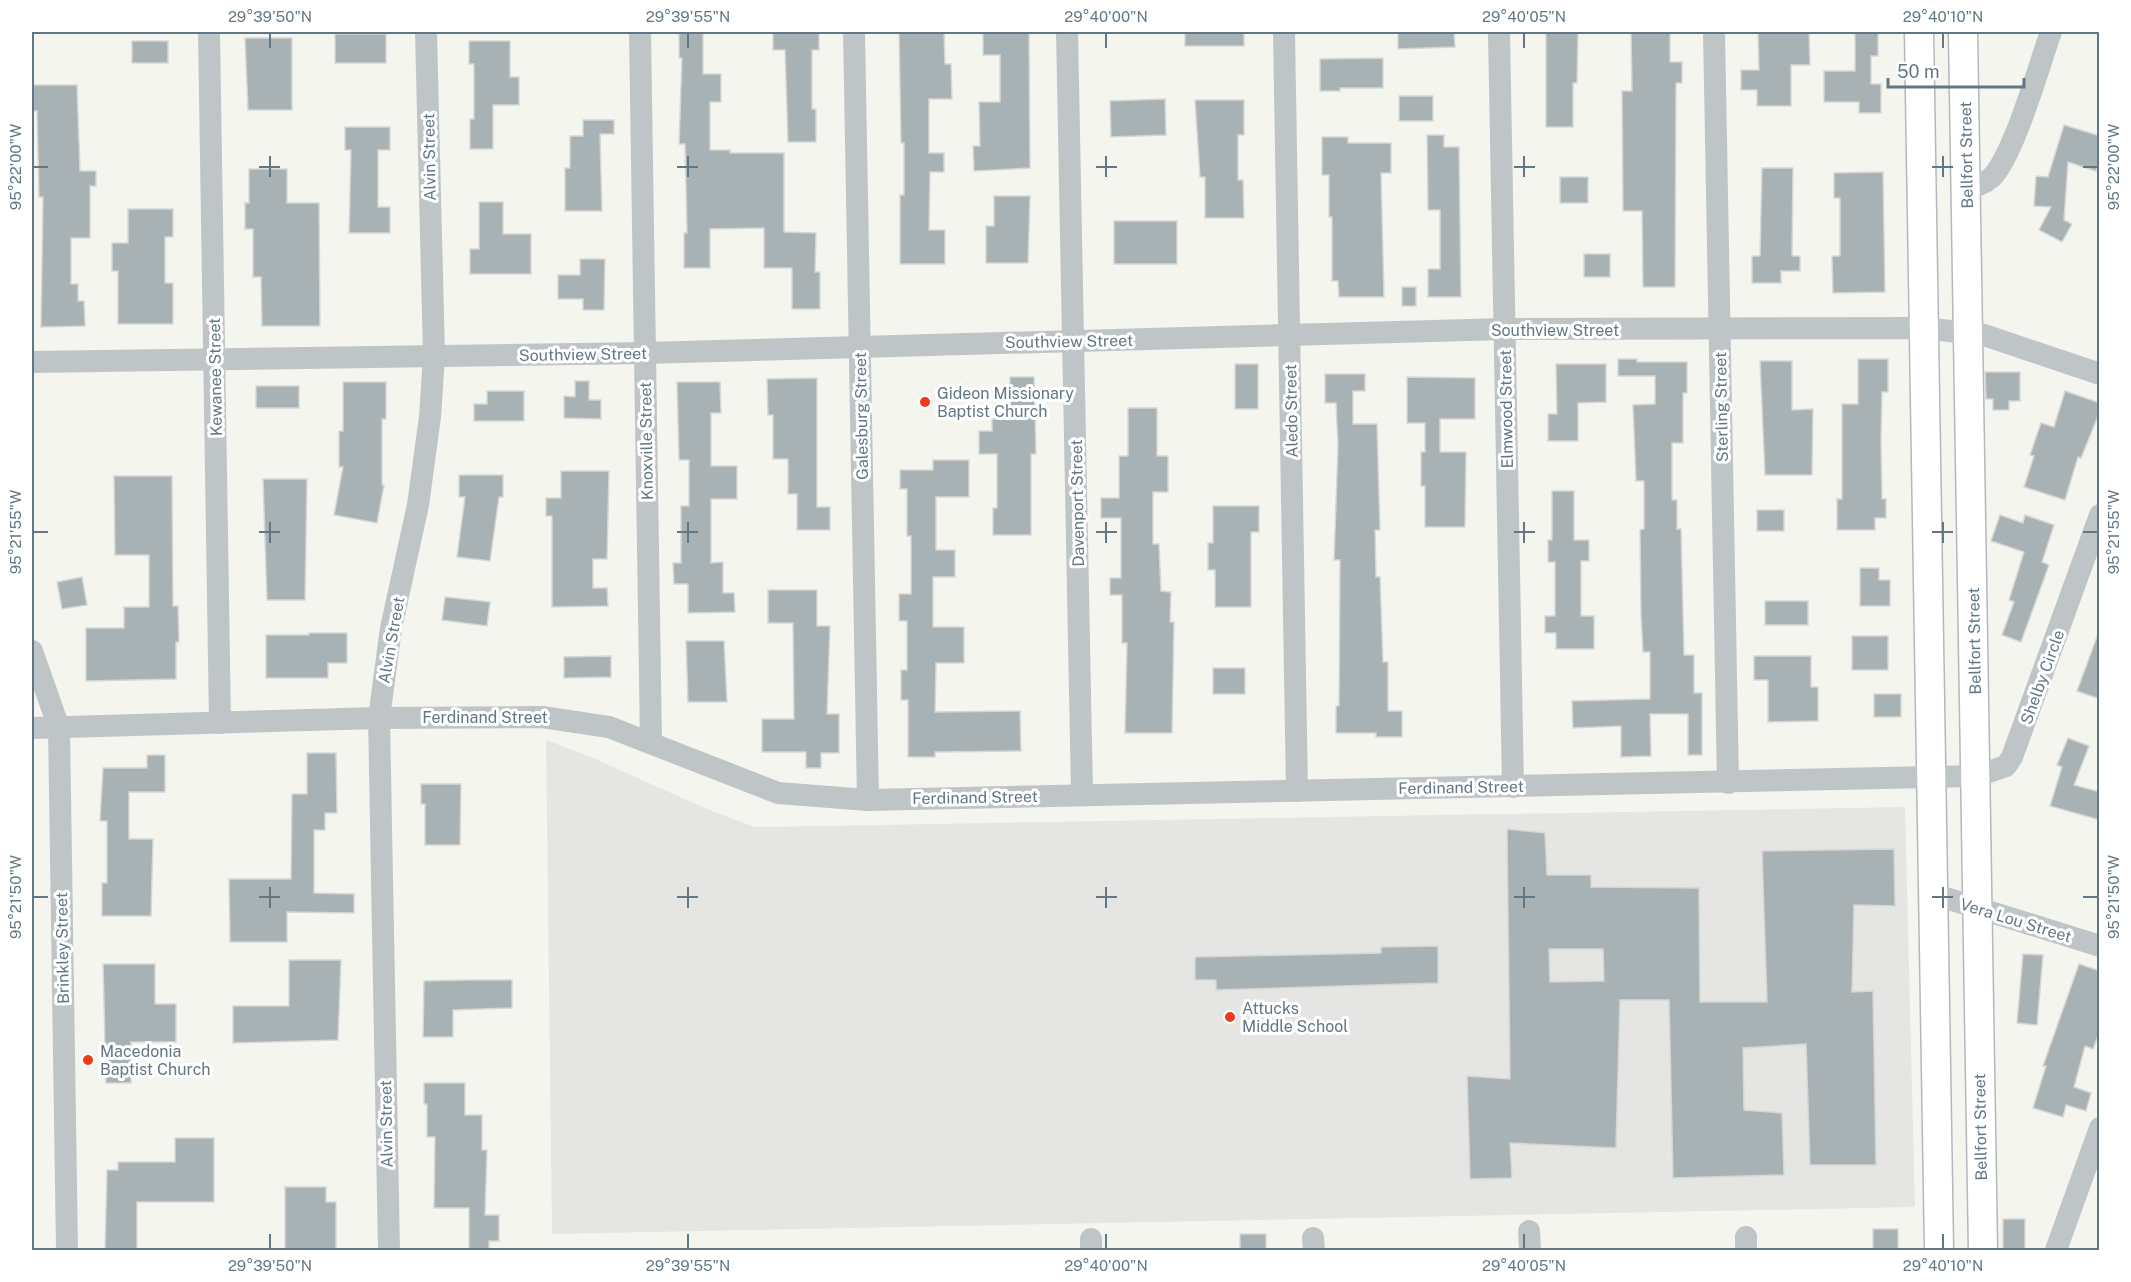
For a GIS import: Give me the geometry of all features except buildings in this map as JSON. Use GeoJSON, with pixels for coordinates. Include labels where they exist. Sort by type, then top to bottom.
{"type":"FeatureCollection","features":[{"type":"Feature","properties":{"kind":"main road"},"geometry":{"type":"LineString","coordinates":[[1919,32],[1939,1251]]}},
{"type":"Feature","properties":{"kind":"main road","name":"Bellfort Street"},"geometry":{"type":"LineString","coordinates":[[1963,32],[1983,1251]]}},
{"type":"Feature","properties":{"kind":"main road"},"geometry":{"type":"LineString","coordinates":[[1921,113],[1965,112]]}},
{"type":"Feature","properties":{"kind":"main road"},"geometry":{"type":"LineString","coordinates":[[1929,555],[1972,554]]}},
{"type":"Feature","properties":{"kind":"main road"},"geometry":{"type":"LineString","coordinates":[[1937,1147],[1980,1146]]}},
{"type":"Feature","properties":{"kind":"street","name":"Kewanee Street"},"geometry":{"type":"LineString","coordinates":[[209,32],[220,723]]}},
{"type":"Feature","properties":{"kind":"street","name":"Alvin Street"},"geometry":{"type":"LineString","coordinates":[[389,1251],[379,718],[391,628],[426,459],[434,356],[426,32]]}},
{"type":"Feature","properties":{"kind":"street","name":"Knoxville Street"},"geometry":{"type":"LineString","coordinates":[[640,32],[651,742]]}},
{"type":"Feature","properties":{"kind":"street","name":"Galesburg Street"},"geometry":{"type":"LineString","coordinates":[[854,32],[868,800]]}},
{"type":"Feature","properties":{"kind":"street","name":"Davenport Street"},"geometry":{"type":"LineString","coordinates":[[1067,32],[1082,794]]}},
{"type":"Feature","properties":{"kind":"street","name":"Aledo Street"},"geometry":{"type":"LineString","coordinates":[[1284,32],[1297,791]]}},
{"type":"Feature","properties":{"kind":"street","name":"Elmwood Street"},"geometry":{"type":"LineString","coordinates":[[1499,32],[1514,787]]}},
{"type":"Feature","properties":{"kind":"street","name":"Sterling Street"},"geometry":{"type":"LineString","coordinates":[[1714,32],[1728,783]]}},
{"type":"Feature","properties":{"kind":"street"},"geometry":{"type":"LineString","coordinates":[[1967,188],[1982,184],[1991,178],[2006,156],[2051,32]]}},
{"type":"Feature","properties":{"kind":"street","name":"Southview Street"},"geometry":{"type":"LineString","coordinates":[[32,362],[645,353],[1505,329],[1924,328],[1968,332],[2100,374]]}},
{"type":"Feature","properties":{"kind":"street","name":"Shelby Circle"},"geometry":{"type":"LineString","coordinates":[[1932,777],[1977,776],[2006,766],[2012,757],[2100,515]]}},
{"type":"Feature","properties":{"kind":"street","name":"Brinkley Street"},"geometry":{"type":"LineString","coordinates":[[32,651],[58,728],[67,1251]]}},
{"type":"Feature","properties":{"kind":"street","name":"Ferdinand Street"},"geometry":{"type":"LineString","coordinates":[[32,728],[379,718],[542,717],[609,727],[778,793],[868,800],[1932,777]]}},
{"type":"Feature","properties":{"kind":"street","name":"Vera Lou Street"},"geometry":{"type":"LineString","coordinates":[[1933,894],[2100,946]]}},
{"type":"Feature","properties":{"kind":"street"},"geometry":{"type":"LineString","coordinates":[[2056,1251],[2100,1128]]}},
{"type":"Feature","properties":{"kind":"shaded area","name":"Attucks Middle School"},"geometry":{"type":"Polygon","coordinates":[[[546,740],[589,756],[709,810],[755,827],[1905,807],[1915,1207],[552,1234],[546,740]]]}},
{"type":"Feature","properties":{"kind":"place","name":"Gideon Missionary Baptist Church"},"geometry":{"type":"Point","coordinates":[925,402]}},
{"type":"Feature","properties":{"kind":"place","name":"Attucks Middle School"},"geometry":{"type":"Point","coordinates":[1230,1017]}},
{"type":"Feature","properties":{"kind":"place","name":"Macedonia Baptist Church"},"geometry":{"type":"Point","coordinates":[88,1060]}}]}
